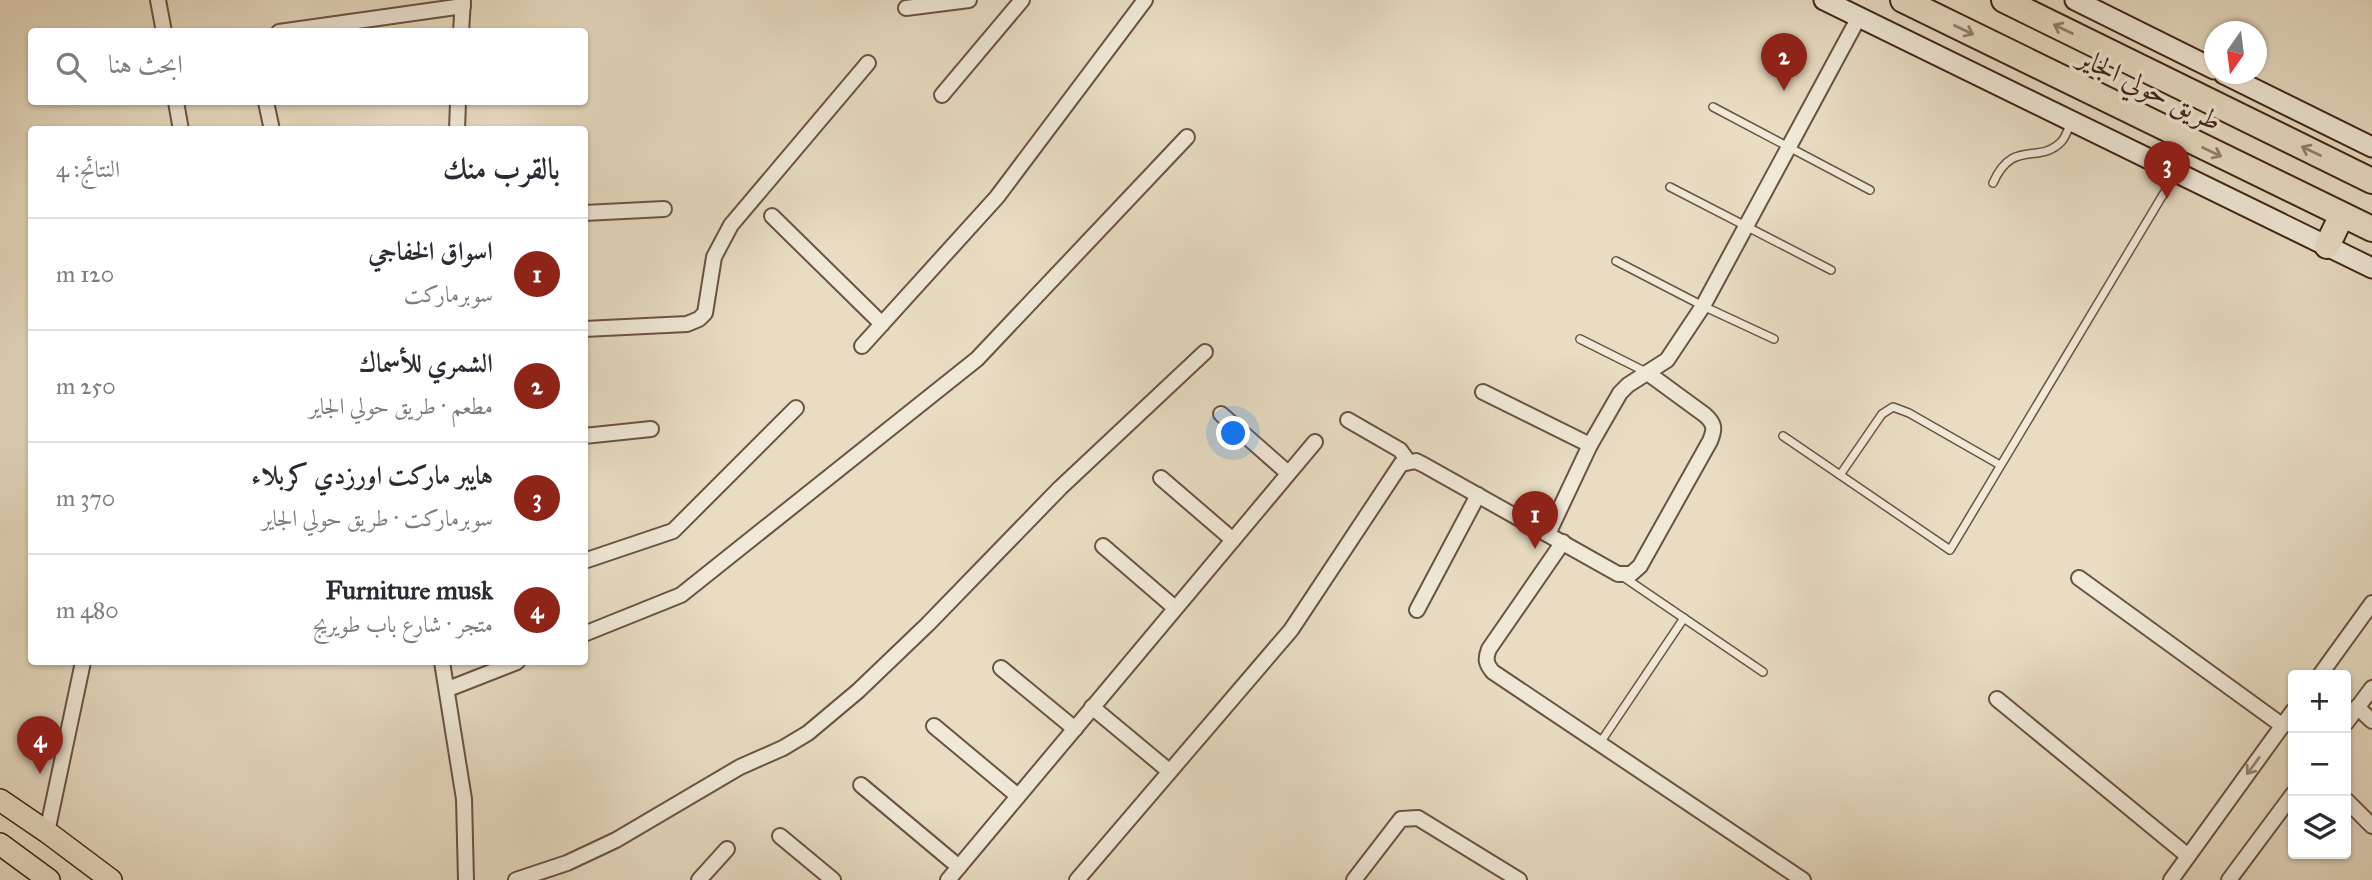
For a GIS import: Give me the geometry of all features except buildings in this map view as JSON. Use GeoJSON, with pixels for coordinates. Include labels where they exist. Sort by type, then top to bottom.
{"type":"FeatureCollection","features":[{"type":"Feature","properties":{"kind":"highway","name":"طريق حولي الجاير"},"geometry":{"type":"LineString","coordinates":[[1903,0],[2372,229]]}},
{"type":"Feature","properties":{"kind":"highway","name":"طريق حولي الجاير"},"geometry":{"type":"LineString","coordinates":[[2004,0],[2372,181]]}},
{"type":"Feature","properties":{"kind":"highway"},"geometry":{"type":"LineString","coordinates":[[2327,246],[2342,215]]}},
{"type":"Feature","properties":{"kind":"main road"},"geometry":{"type":"LineString","coordinates":[[1824,0],[2372,268]]}},
{"type":"Feature","properties":{"kind":"main road"},"geometry":{"type":"LineString","coordinates":[[2075,0],[2204,64]]}},
{"type":"Feature","properties":{"kind":"main road"},"geometry":{"type":"LineString","coordinates":[[2244,84],[2372,147]]}},
{"type":"Feature","properties":{"kind":"main road"},"geometry":{"type":"LineString","coordinates":[[0,800],[111,880]]}},
{"type":"Feature","properties":{"kind":"main road"},"geometry":{"type":"LineString","coordinates":[[0,844],[49,880]]}},
{"type":"Feature","properties":{"kind":"street"},"geometry":{"type":"LineString","coordinates":[[158,0],[163,28]]}},
{"type":"Feature","properties":{"kind":"street"},"geometry":{"type":"LineString","coordinates":[[906,8],[969,0]]}},
{"type":"Feature","properties":{"kind":"street"},"geometry":{"type":"LineString","coordinates":[[942,95],[1022,0]]}},
{"type":"Feature","properties":{"kind":"street"},"geometry":{"type":"LineString","coordinates":[[862,346],[997,197],[1145,0]]}},
{"type":"Feature","properties":{"kind":"street"},"geometry":{"type":"LineString","coordinates":[[304,28],[463,3],[461,28]]}},
{"type":"Feature","properties":{"kind":"street"},"geometry":{"type":"LineString","coordinates":[[1548,534],[1590,445],[1620,393],[1667,360],[1703,306],[1859,17]]}},
{"type":"Feature","properties":{"kind":"street"},"geometry":{"type":"LineString","coordinates":[[588,329],[687,324],[699,319],[705,313],[714,257],[731,225],[868,63]]}},
{"type":"Feature","properties":{"kind":"street"},"geometry":{"type":"LineString","coordinates":[[177,105],[180,126]]}},
{"type":"Feature","properties":{"kind":"street"},"geometry":{"type":"LineString","coordinates":[[267,105],[271,126]]}},
{"type":"Feature","properties":{"kind":"street"},"geometry":{"type":"LineString","coordinates":[[457,126],[458,105]]}},
{"type":"Feature","properties":{"kind":"street"},"geometry":{"type":"LineString","coordinates":[[588,632],[681,596],[977,359],[1187,137]]}},
{"type":"Feature","properties":{"kind":"street"},"geometry":{"type":"LineString","coordinates":[[588,212],[664,209]]}},
{"type":"Feature","properties":{"kind":"street"},"geometry":{"type":"LineString","coordinates":[[772,216],[882,324]]}},
{"type":"Feature","properties":{"kind":"street"},"geometry":{"type":"LineString","coordinates":[[516,880],[567,863],[616,840],[740,767],[783,748],[808,733],[868,682],[1060,488],[1205,352]]}},
{"type":"Feature","properties":{"kind":"street"},"geometry":{"type":"LineString","coordinates":[[1077,880],[1291,630],[1401,464],[1408,461],[1424,465],[1618,574],[1631,574],[1640,566],[1710,441],[1714,427],[1705,415],[1649,374]]}},
{"type":"Feature","properties":{"kind":"street"},"geometry":{"type":"LineString","coordinates":[[1483,392],[1590,445]]}},
{"type":"Feature","properties":{"kind":"street"},"geometry":{"type":"LineString","coordinates":[[588,560],[673,531],[796,408]]}},
{"type":"Feature","properties":{"kind":"street"},"geometry":{"type":"LineString","coordinates":[[1221,414],[1288,473]]}},
{"type":"Feature","properties":{"kind":"street"},"geometry":{"type":"LineString","coordinates":[[1348,420],[1400,450],[1408,461]]}},
{"type":"Feature","properties":{"kind":"street"},"geometry":{"type":"LineString","coordinates":[[588,436],[651,429]]}},
{"type":"Feature","properties":{"kind":"street"},"geometry":{"type":"LineString","coordinates":[[948,880],[1314,442]]}},
{"type":"Feature","properties":{"kind":"street"},"geometry":{"type":"LineString","coordinates":[[1161,478],[1233,540]]}},
{"type":"Feature","properties":{"kind":"street"},"geometry":{"type":"LineString","coordinates":[[1417,610],[1478,495]]}},
{"type":"Feature","properties":{"kind":"street"},"geometry":{"type":"LineString","coordinates":[[1563,542],[1489,649],[1486,658],[1488,666],[1493,672],[1803,880]]}},
{"type":"Feature","properties":{"kind":"street"},"geometry":{"type":"LineString","coordinates":[[1103,547],[1175,608]]}},
{"type":"Feature","properties":{"kind":"street"},"geometry":{"type":"LineString","coordinates":[[2079,578],[2283,726]]}},
{"type":"Feature","properties":{"kind":"street"},"geometry":{"type":"LineString","coordinates":[[2324,670],[2372,603]]}},
{"type":"Feature","properties":{"kind":"street"},"geometry":{"type":"LineString","coordinates":[[47,832],[82,665]]}},
{"type":"Feature","properties":{"kind":"street"},"geometry":{"type":"LineString","coordinates":[[443,665],[464,799],[466,880]]}},
{"type":"Feature","properties":{"kind":"street"},"geometry":{"type":"LineString","coordinates":[[447,689],[509,665]]}},
{"type":"Feature","properties":{"kind":"street"},"geometry":{"type":"LineString","coordinates":[[1001,668],[1074,729]]}},
{"type":"Feature","properties":{"kind":"street"},"geometry":{"type":"LineString","coordinates":[[2351,716],[2372,688]]}},
{"type":"Feature","properties":{"kind":"street"},"geometry":{"type":"LineString","coordinates":[[1997,699],[2188,856]]}},
{"type":"Feature","properties":{"kind":"street"},"geometry":{"type":"LineString","coordinates":[[1092,707],[1169,771]]}},
{"type":"Feature","properties":{"kind":"street"},"geometry":{"type":"LineString","coordinates":[[2357,707],[2372,721]]}},
{"type":"Feature","properties":{"kind":"street"},"geometry":{"type":"LineString","coordinates":[[2171,880],[2288,718]]}},
{"type":"Feature","properties":{"kind":"street"},"geometry":{"type":"LineString","coordinates":[[934,726],[1018,796]]}},
{"type":"Feature","properties":{"kind":"street"},"geometry":{"type":"LineString","coordinates":[[860,785],[959,867]]}},
{"type":"Feature","properties":{"kind":"street"},"geometry":{"type":"LineString","coordinates":[[2230,880],[2292,796]]}},
{"type":"Feature","properties":{"kind":"street"},"geometry":{"type":"LineString","coordinates":[[2351,805],[2372,827]]}},
{"type":"Feature","properties":{"kind":"street"},"geometry":{"type":"LineString","coordinates":[[1354,880],[1401,819],[1418,818],[1519,880]]}},
{"type":"Feature","properties":{"kind":"street"},"geometry":{"type":"LineString","coordinates":[[780,836],[833,880]]}},
{"type":"Feature","properties":{"kind":"street"},"geometry":{"type":"LineString","coordinates":[[699,880],[727,849]]}},
{"type":"Feature","properties":{"kind":"lane"},"geometry":{"type":"LineString","coordinates":[[1713,107],[1870,190]]}},
{"type":"Feature","properties":{"kind":"lane"},"geometry":{"type":"LineString","coordinates":[[1993,183],[2000,168],[2014,157],[2057,145],[2063,140],[2072,122]]}},
{"type":"Feature","properties":{"kind":"lane"},"geometry":{"type":"LineString","coordinates":[[1783,436],[1950,550],[2176,172]]}},
{"type":"Feature","properties":{"kind":"lane"},"geometry":{"type":"LineString","coordinates":[[1670,187],[1831,270]]}},
{"type":"Feature","properties":{"kind":"lane"},"geometry":{"type":"LineString","coordinates":[[1616,261],[1774,339]]}},
{"type":"Feature","properties":{"kind":"lane"},"geometry":{"type":"LineString","coordinates":[[1580,339],[1649,374]]}},
{"type":"Feature","properties":{"kind":"lane"},"geometry":{"type":"LineString","coordinates":[[1840,475],[1882,414],[1893,407],[1909,413],[2000,465]]}},
{"type":"Feature","properties":{"kind":"lane"},"geometry":{"type":"LineString","coordinates":[[1618,574],[1763,672]]}},
{"type":"Feature","properties":{"kind":"lane"},"geometry":{"type":"LineString","coordinates":[[1600,743],[1684,618]]}},
{"type":"Feature","properties":{"kind":"place","name":"الشمري للأسماك"},"geometry":{"type":"Point","coordinates":[1784,91]}},
{"type":"Feature","properties":{"kind":"place","name":"هايبر ماركت اورزدي كربلاء"},"geometry":{"type":"Point","coordinates":[2167,199]}},
{"type":"Feature","properties":{"kind":"place","name":"اسواق الخفاجي"},"geometry":{"type":"Point","coordinates":[1535,549]}},
{"type":"Feature","properties":{"kind":"place","name":"Furniture musk"},"geometry":{"type":"Point","coordinates":[40,774]}}]}
